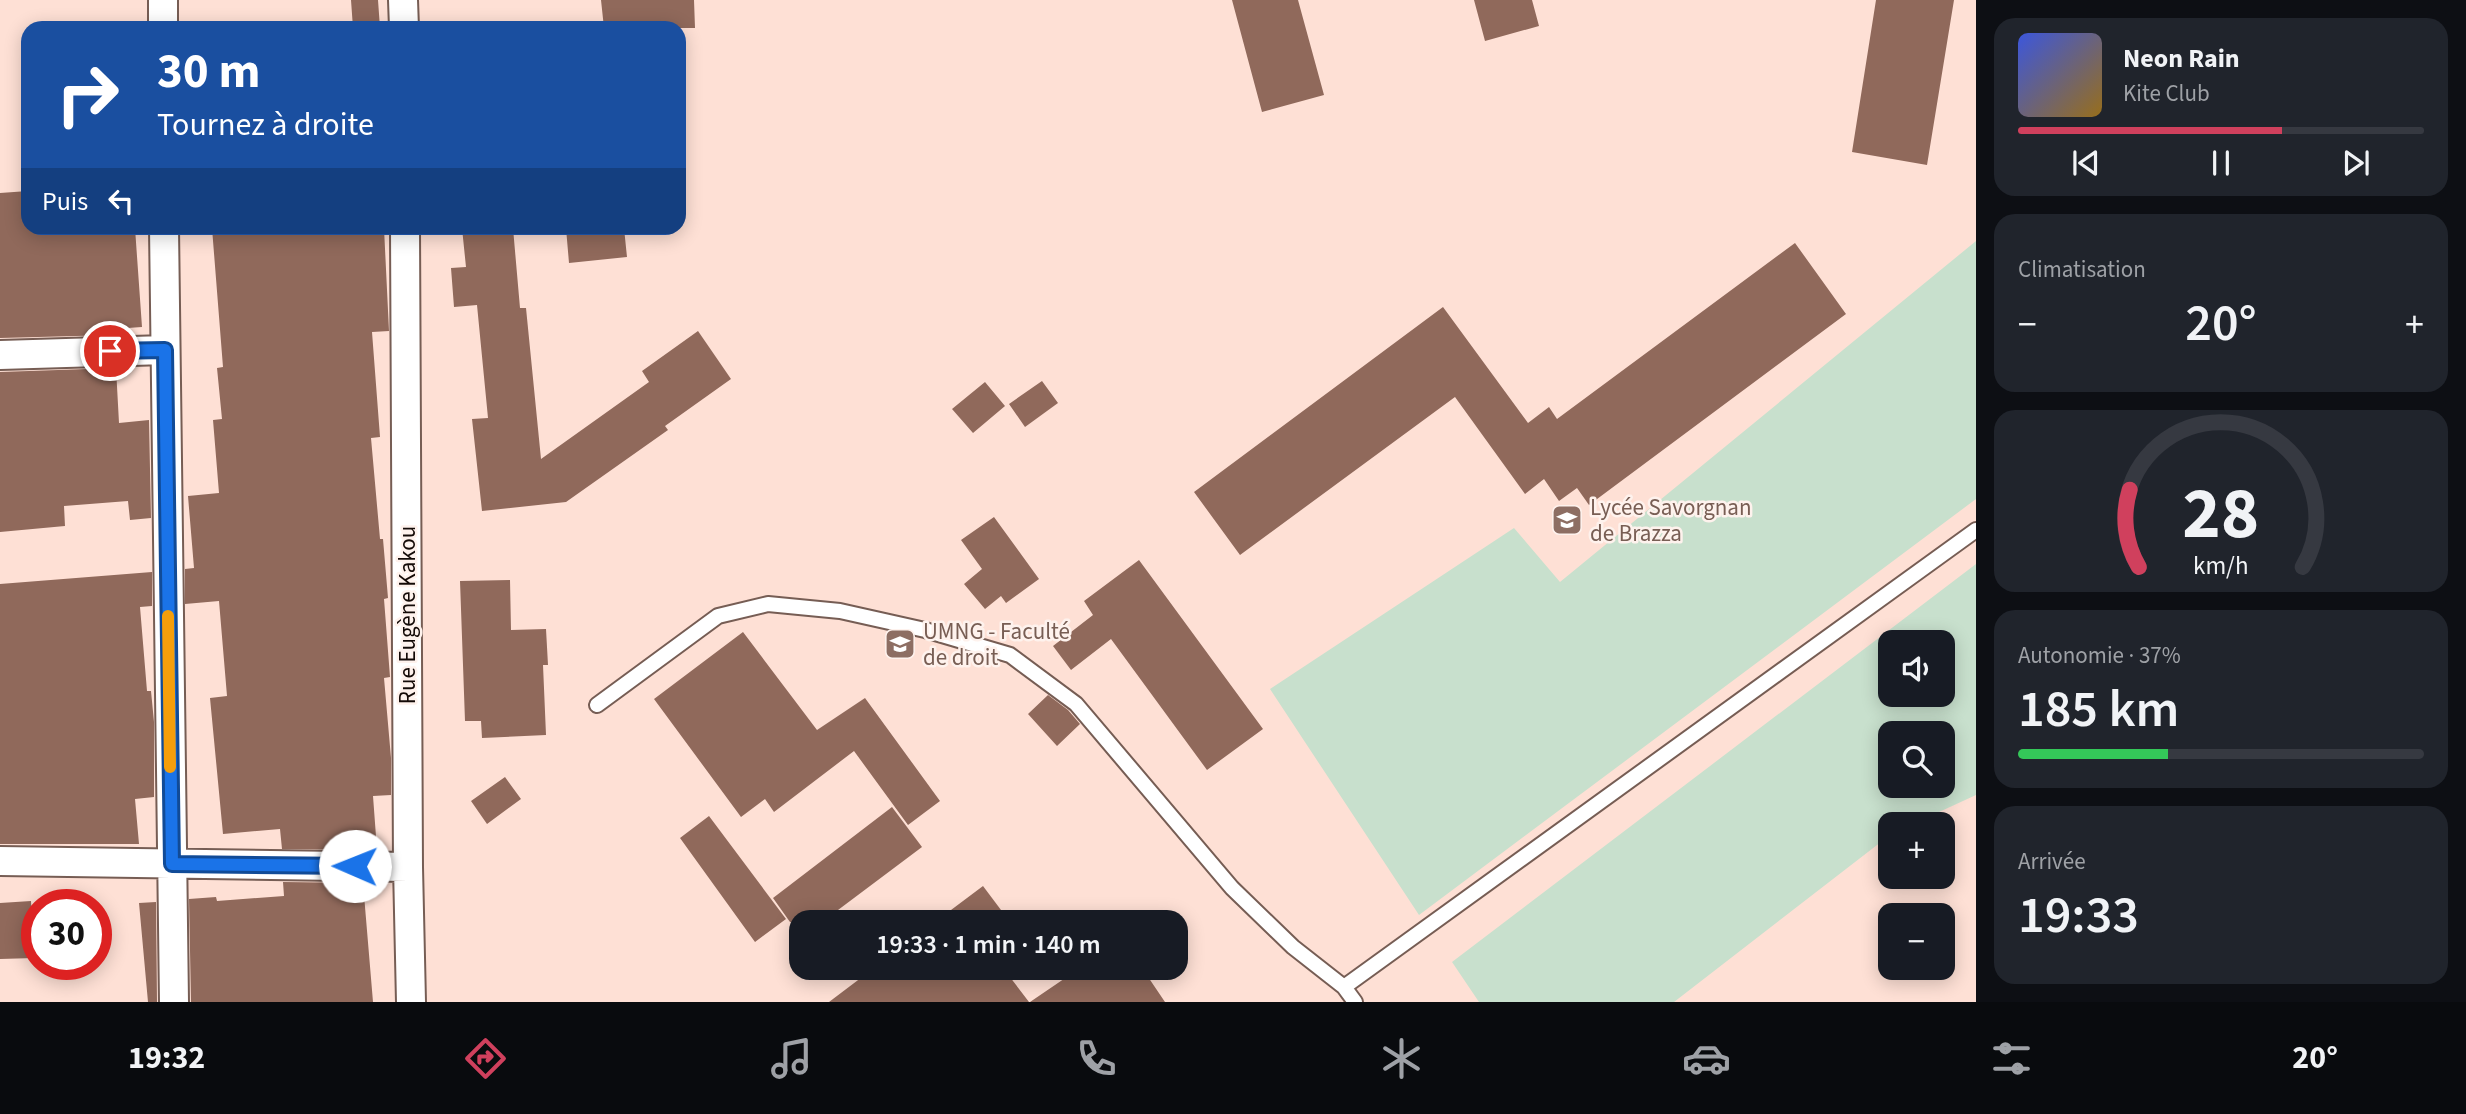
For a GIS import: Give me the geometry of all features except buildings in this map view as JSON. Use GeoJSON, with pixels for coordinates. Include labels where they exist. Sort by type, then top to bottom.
{"type":"FeatureCollection","features":[{"type":"Feature","properties":{"kind":"street"},"geometry":{"type":"LineString","coordinates":[[163,0],[163,21]]}},
{"type":"Feature","properties":{"kind":"street"},"geometry":{"type":"LineString","coordinates":[[403,0],[404,21]]}},
{"type":"Feature","properties":{"kind":"street"},"geometry":{"type":"LineString","coordinates":[[164,235],[174,1002]]}},
{"type":"Feature","properties":{"kind":"street","name":"Rue Eugène Kakou"},"geometry":{"type":"LineString","coordinates":[[405,235],[411,1002]]}},
{"type":"Feature","properties":{"kind":"street"},"geometry":{"type":"LineString","coordinates":[[0,355],[165,350]]}},
{"type":"Feature","properties":{"kind":"street"},"geometry":{"type":"LineString","coordinates":[[0,861],[408,867]]}},
{"type":"Feature","properties":{"kind":"lane"},"geometry":{"type":"LineString","coordinates":[[1344,987],[1976,530]]}},
{"type":"Feature","properties":{"kind":"lane"},"geometry":{"type":"LineString","coordinates":[[597,705],[718,616],[768,604],[840,611],[925,630],[1010,655],[1076,704],[1232,888],[1293,947],[1344,987],[1355,1002]]}},
{"type":"Feature","properties":{"kind":"green space"},"geometry":{"type":"Polygon","coordinates":[[[1976,241],[1976,499],[1419,915],[1270,689],[1514,528],[1560,582],[1976,241]]]}},
{"type":"Feature","properties":{"kind":"green space"},"geometry":{"type":"Polygon","coordinates":[[[1976,564],[1976,795],[1939,812],[1878,812],[1878,844],[1674,1002],[1479,1002],[1452,962],[1878,638],[1878,707],[1955,707],[1955,630],[1889,630],[1976,564]]]}},
{"type":"Feature","properties":{"kind":"slow traffic"},"geometry":{"type":"LineString","coordinates":[[168,616],[170,767]]}},
{"type":"Feature","properties":{"kind":"place","name":"Lycée Savorgnan de Brazza"},"geometry":{"type":"Point","coordinates":[1567,520]}},
{"type":"Feature","properties":{"kind":"place","name":"UMNG - Faculté de droit"},"geometry":{"type":"Point","coordinates":[900,644]}},
{"type":"Feature","properties":{"kind":"route"},"geometry":{"type":"LineString","coordinates":[[110,351],[165,350],[172,864],[355,866]]}}]}
